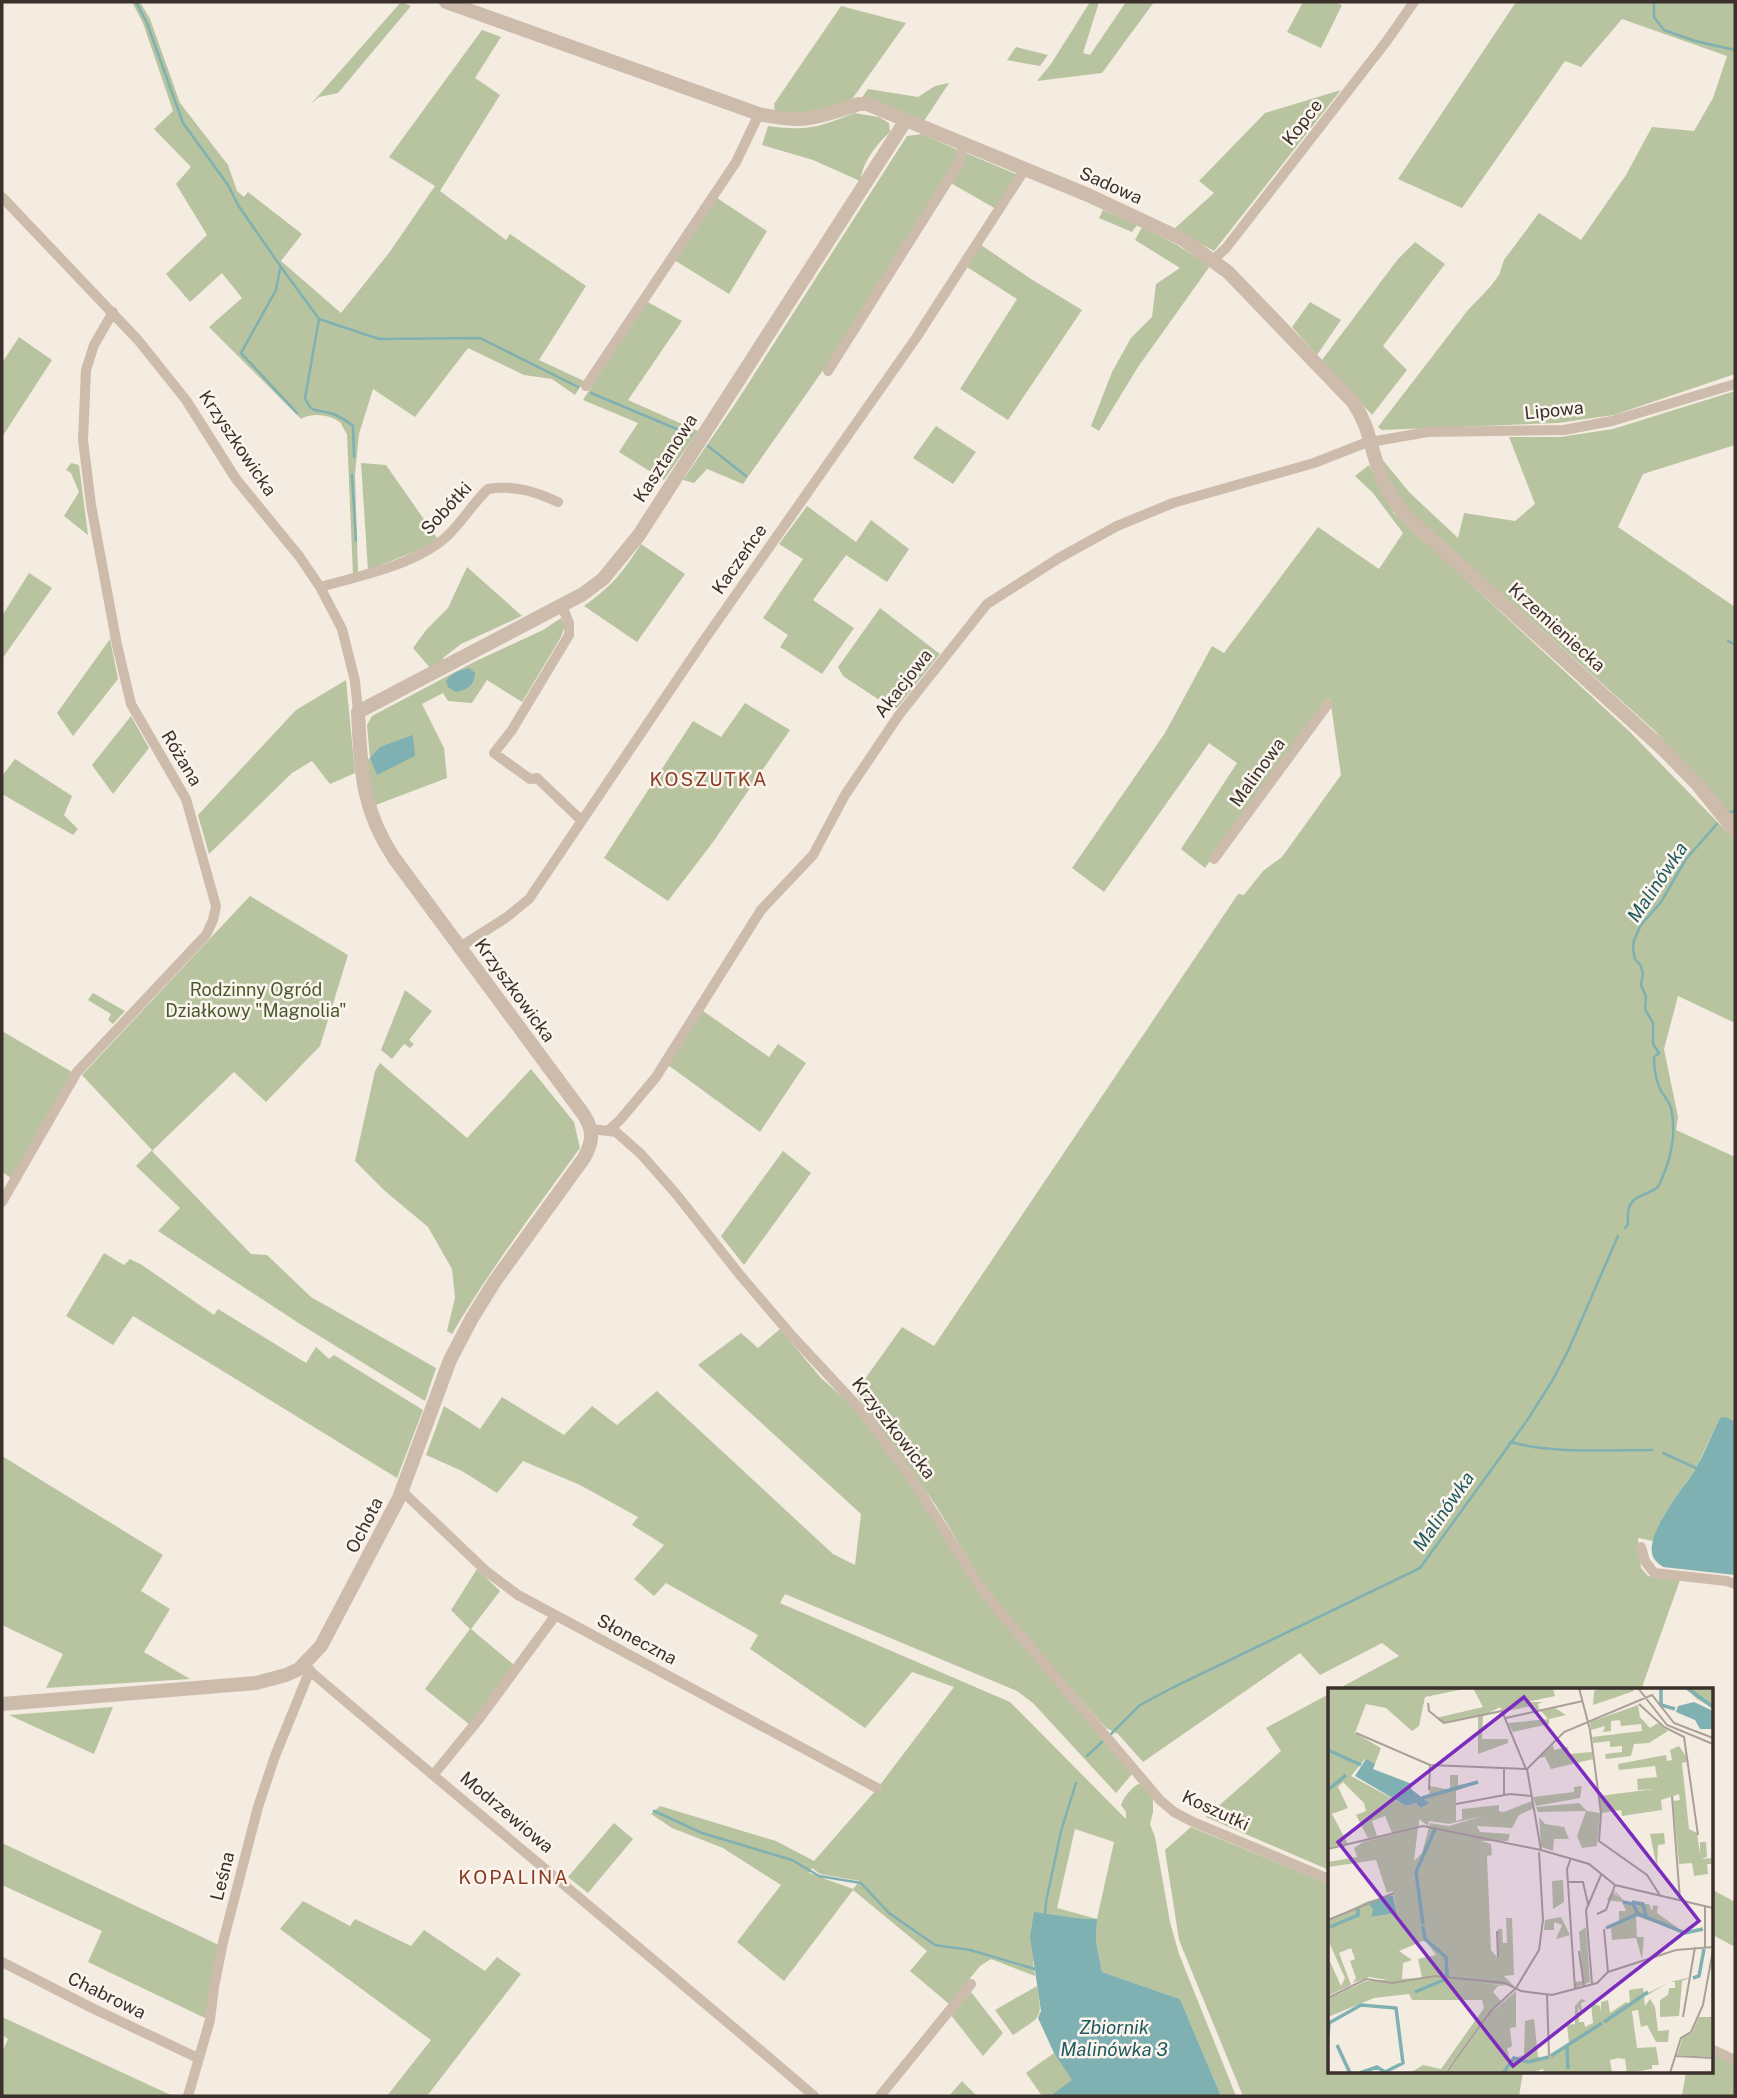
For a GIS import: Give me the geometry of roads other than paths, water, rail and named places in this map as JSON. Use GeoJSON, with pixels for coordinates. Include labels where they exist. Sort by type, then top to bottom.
{"type":"FeatureCollection","features":[{"type":"Feature","properties":{"kind":"street","name":"Sadowa"},"geometry":{"type":"LineString","coordinates":[[446,2],[759,114],[790,120],[810,120],[859,104],[867,104],[1166,230],[1228,272],[1336,382],[1361,414],[1372,441]]}},
{"type":"Feature","properties":{"kind":"street","name":"Kopce"},"geometry":{"type":"LineString","coordinates":[[1213,260],[1226,248],[1370,63],[1413,2]]}},
{"type":"Feature","properties":{"kind":"street"},"geometry":{"type":"LineString","coordinates":[[586,386],[736,162],[759,114]]}},
{"type":"Feature","properties":{"kind":"street","name":"Kasztanowa"},"geometry":{"type":"LineString","coordinates":[[358,712],[562,606],[603,579],[639,535],[906,120]]}},
{"type":"Feature","properties":{"kind":"street"},"geometry":{"type":"LineString","coordinates":[[828,371],[959,163],[963,144]]}},
{"type":"Feature","properties":{"kind":"street","name":"Kaczeńce"},"geometry":{"type":"LineString","coordinates":[[460,947],[507,917],[528,899],[916,338],[1025,169]]}},
{"type":"Feature","properties":{"kind":"street","name":"Krzyszkowicka"},"geometry":{"type":"LineString","coordinates":[[4,205],[113,312],[186,400],[236,479],[299,556],[320,587],[342,629],[355,681],[364,792],[377,832],[592,1129]]}},
{"type":"Feature","properties":{"kind":"street","name":"Różana"},"geometry":{"type":"LineString","coordinates":[[2,1202],[77,1072],[206,935],[214,920],[216,906],[186,799],[131,704],[91,505],[83,440],[86,370],[94,345],[113,312]]}},
{"type":"Feature","properties":{"kind":"street","name":"Lipowa"},"geometry":{"type":"LineString","coordinates":[[1372,441],[1427,432],[1564,430],[1624,417],[1735,384]]}},
{"type":"Feature","properties":{"kind":"street","name":"Krzemieniecka"},"geometry":{"type":"LineString","coordinates":[[1372,441],[1383,482],[1409,519],[1662,748],[1698,785],[1735,831]]}},
{"type":"Feature","properties":{"kind":"street","name":"Akacjowa"},"geometry":{"type":"LineString","coordinates":[[610,1129],[621,1120],[656,1077],[761,910],[813,855],[845,795],[899,715],[987,604],[1059,558],[1116,526],[1173,503],[1314,463],[1372,441]]}},
{"type":"Feature","properties":{"kind":"street","name":"Sobótki"},"geometry":{"type":"LineString","coordinates":[[320,587],[366,575],[427,552],[447,536],[488,489],[509,487],[527,490],[558,502]]}},
{"type":"Feature","properties":{"kind":"street"},"geometry":{"type":"LineString","coordinates":[[562,606],[569,623],[569,635],[519,718],[494,753],[530,779],[537,778],[581,820]]}},
{"type":"Feature","properties":{"kind":"street","name":"Malinowa"},"geometry":{"type":"LineString","coordinates":[[1214,859],[1328,704]]}},
{"type":"Feature","properties":{"kind":"street"},"geometry":{"type":"LineString","coordinates":[[592,1129],[610,1129]]}},
{"type":"Feature","properties":{"kind":"street","name":"Ochota"},"geometry":{"type":"LineString","coordinates":[[307,1668],[327,1636],[402,1491],[457,1345],[495,1281],[584,1158],[591,1142],[592,1129]]}},
{"type":"Feature","properties":{"kind":"street","name":"Krzyszkowicka"},"geometry":{"type":"LineString","coordinates":[[610,1129],[624,1138],[662,1178],[746,1283],[819,1367],[860,1409],[909,1474],[990,1599],[1111,1741]]}},
{"type":"Feature","properties":{"kind":"street","name":"Słoneczna"},"geometry":{"type":"LineString","coordinates":[[402,1491],[502,1584],[555,1616],[877,1788]]}},
{"type":"Feature","properties":{"kind":"street"},"geometry":{"type":"LineString","coordinates":[[1641,1547],[1645,1561],[1654,1573],[1735,1584]]}},
{"type":"Feature","properties":{"kind":"street"},"geometry":{"type":"LineString","coordinates":[[434,1774],[479,1719],[555,1616]]}},
{"type":"Feature","properties":{"kind":"street"},"geometry":{"type":"LineString","coordinates":[[2,1704],[256,1683],[307,1668]]}},
{"type":"Feature","properties":{"kind":"street","name":"Modrzewiowa"},"geometry":{"type":"LineString","coordinates":[[307,1668],[814,2096]]}},
{"type":"Feature","properties":{"kind":"street","name":"Leśna"},"geometry":{"type":"LineString","coordinates":[[188,2096],[210,2020],[223,1942],[258,1807],[307,1668]]}},
{"type":"Feature","properties":{"kind":"street","name":"Koszutki"},"geometry":{"type":"LineString","coordinates":[[1111,1741],[1160,1800],[1174,1812],[1328,1879]]}},
{"type":"Feature","properties":{"kind":"street","name":"Chabrowa"},"geometry":{"type":"LineString","coordinates":[[2,1962],[93,2009],[198,2058]]}},
{"type":"Feature","properties":{"kind":"street"},"geometry":{"type":"LineString","coordinates":[[880,2096],[971,1984]]}},
{"type":"Feature","properties":{"kind":"street"},"geometry":{"type":"LineString","coordinates":[[1712,2049],[1735,2060]]}},
{"type":"Feature","properties":{"kind":"water"},"geometry":{"type":"Polygon","coordinates":[[[469,668],[475,673],[470,686],[456,692],[448,687],[446,681],[451,676],[469,668]]]}},
{"type":"Feature","properties":{"kind":"water"},"geometry":{"type":"Polygon","coordinates":[[[413,735],[415,756],[377,775],[370,758],[380,747],[413,735]]]}},
{"type":"Feature","properties":{"kind":"water"},"geometry":{"type":"Polygon","coordinates":[[[1726,1417],[1735,1422],[1735,1575],[1663,1567],[1655,1560],[1652,1551],[1658,1526],[1696,1468],[1720,1418],[1726,1417]]]}},
{"type":"Feature","properties":{"kind":"water","name":"Zbiornik Malinówka 3"},"geometry":{"type":"Polygon","coordinates":[[[1034,1912],[1097,1919],[1096,1941],[1102,1972],[1180,1999],[1221,2096],[1050,2096],[1072,2080],[1054,2053],[1038,2018],[1041,2011],[1030,1937],[1034,1912]]]}},
{"type":"Feature","properties":{"kind":"waterway"},"geometry":{"type":"LineString","coordinates":[[136,2],[147,23],[183,123],[319,319],[379,339],[480,338],[578,387]]}},
{"type":"Feature","properties":{"kind":"waterway"},"geometry":{"type":"LineString","coordinates":[[1654,2],[1654,17],[1664,30],[1695,41],[1735,50]]}},
{"type":"Feature","properties":{"kind":"waterway"},"geometry":{"type":"LineString","coordinates":[[280,269],[276,290],[241,353],[297,413]]}},
{"type":"Feature","properties":{"kind":"waterway"},"geometry":{"type":"LineString","coordinates":[[319,319],[305,398],[313,409],[336,415],[353,426],[354,457]]}},
{"type":"Feature","properties":{"kind":"waterway"},"geometry":{"type":"LineString","coordinates":[[591,393],[691,435]]}},
{"type":"Feature","properties":{"kind":"waterway"},"geometry":{"type":"LineString","coordinates":[[708,446],[746,476]]}},
{"type":"Feature","properties":{"kind":"waterway"},"geometry":{"type":"LineString","coordinates":[[352,475],[356,541]]}},
{"type":"Feature","properties":{"kind":"waterway"},"geometry":{"type":"LineString","coordinates":[[1728,641],[1735,645]]}},
{"type":"Feature","properties":{"kind":"waterway","name":"Malinówka"},"geometry":{"type":"LineString","coordinates":[[1731,812],[1735,811]]}},
{"type":"Feature","properties":{"kind":"waterway","name":"Malinówka"},"geometry":{"type":"LineString","coordinates":[[1625,1228],[1632,1202],[1658,1187],[1669,1159],[1673,1139],[1671,1108],[1656,1078],[1654,1057],[1659,1053],[1653,1044],[1653,1023],[1645,1009],[1646,997],[1641,985],[1643,974],[1635,959],[1634,940],[1641,925],[1661,902],[1686,859],[1717,824]]}},
{"type":"Feature","properties":{"kind":"waterway","name":"Malinówka"},"geometry":{"type":"LineString","coordinates":[[1111,1734],[1140,1705],[1420,1568],[1528,1419],[1552,1381],[1568,1351],[1618,1236]]}},
{"type":"Feature","properties":{"kind":"waterway"},"geometry":{"type":"LineString","coordinates":[[1510,1442],[1562,1450],[1652,1450]]}},
{"type":"Feature","properties":{"kind":"waterway"},"geometry":{"type":"LineString","coordinates":[[1663,1453],[1696,1468]]}},
{"type":"Feature","properties":{"kind":"waterway","name":"Malinówka"},"geometry":{"type":"LineString","coordinates":[[1087,1756],[1102,1742]]}},
{"type":"Feature","properties":{"kind":"waterway","name":"Malinówka"},"geometry":{"type":"LineString","coordinates":[[1045,1916],[1061,1831],[1076,1783]]}},
{"type":"Feature","properties":{"kind":"waterway"},"geometry":{"type":"LineString","coordinates":[[654,1811],[702,1833],[792,1860],[819,1876],[861,1883],[889,1913],[935,1945],[970,1950],[1035,1969]]}},
{"type":"Feature","properties":{"kind":"district","name":"KOSZUTKA"},"geometry":{"type":"Point","coordinates":[709,779]}},
{"type":"Feature","properties":{"kind":"district","name":"KOPALINA"},"geometry":{"type":"Point","coordinates":[514,1877]}},
{"type":"Feature","properties":{"kind":"park label","name":"Rodzinny Ogród Działkowy \"Magnolia\""},"geometry":{"type":"Point","coordinates":[256,999]}}]}
